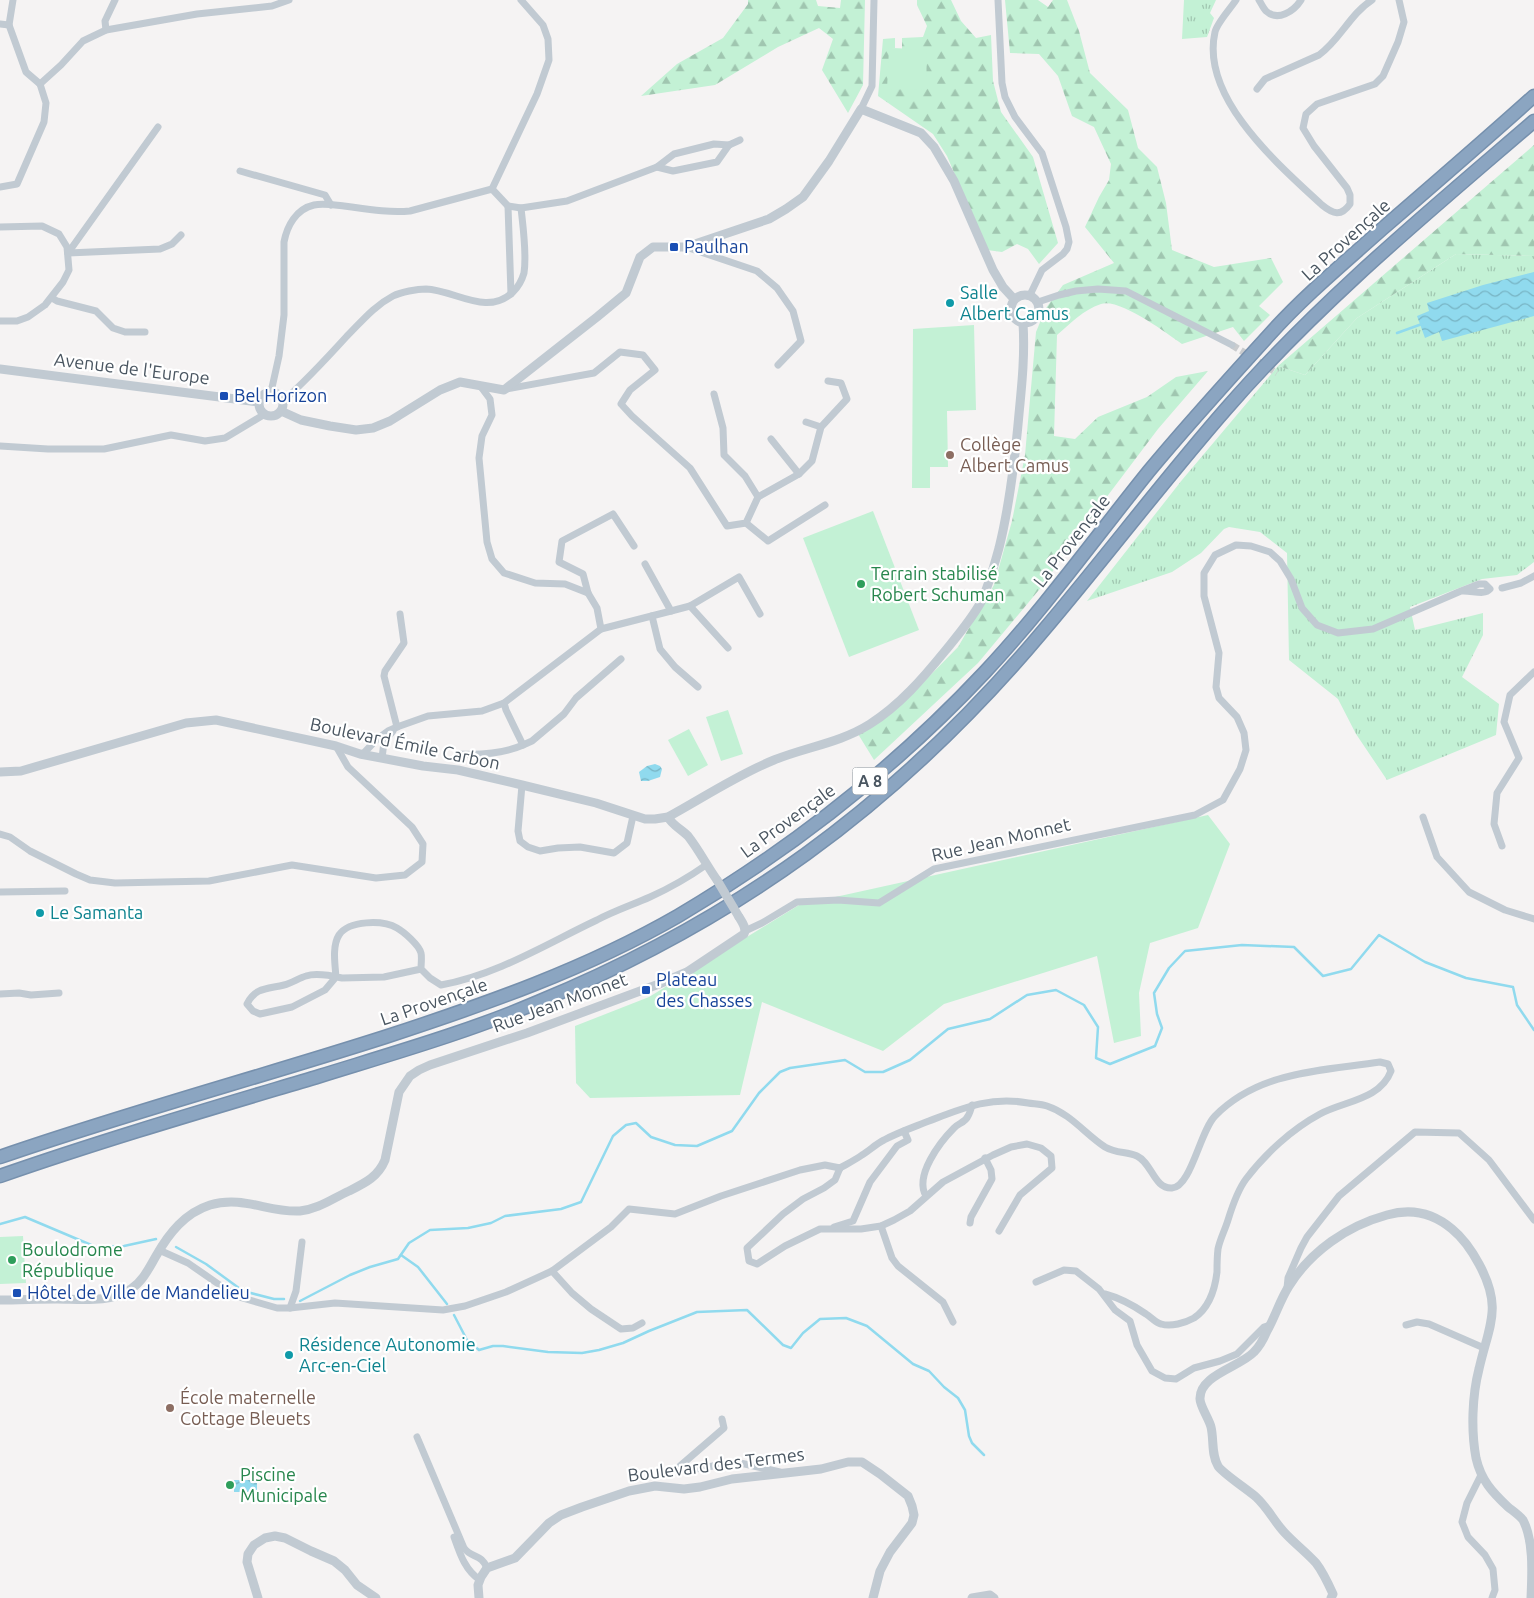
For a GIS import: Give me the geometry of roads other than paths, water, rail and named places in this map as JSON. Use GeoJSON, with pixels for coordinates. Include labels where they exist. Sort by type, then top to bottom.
{"type":"FeatureCollection","features":[{"type":"Feature","properties":{"kind":"highway","name":"La Provençale"},"geometry":{"type":"LineString","coordinates":[[0,1157],[66,1134],[465,1011],[530,987],[598,957],[675,918],[797,839],[856,793],[926,732],[986,671],[1034,617],[1153,467],[1275,328],[1342,265],[1534,96]]}},
{"type":"Feature","properties":{"kind":"highway","name":"La Provençale"},"geometry":{"type":"LineString","coordinates":[[0,1176],[71,1151],[469,1029],[536,1003],[607,972],[684,932],[756,888],[808,853],[868,805],[936,746],[998,681],[1042,633],[1226,408],[1289,340],[1357,275],[1534,121]]}},
{"type":"Feature","properties":{"kind":"street"},"geometry":{"type":"LineString","coordinates":[[0,188],[17,184],[44,122],[46,103],[40,84],[26,72],[9,25],[12,0]]}},
{"type":"Feature","properties":{"kind":"street"},"geometry":{"type":"LineString","coordinates":[[106,30],[105,22],[115,0]]}},
{"type":"Feature","properties":{"kind":"street"},"geometry":{"type":"LineString","coordinates":[[40,84],[83,41],[106,30],[197,14],[272,6],[289,0]]}},
{"type":"Feature","properties":{"kind":"street"},"geometry":{"type":"LineString","coordinates":[[271,392],[279,356],[284,315],[284,242],[286,230],[290,222],[306,208],[314,205],[396,212],[410,211],[492,189],[537,94],[549,60],[548,39],[543,25],[521,0]]}},
{"type":"Feature","properties":{"kind":"street"},"geometry":{"type":"LineString","coordinates":[[686,248],[769,219],[803,197],[829,161],[861,109],[872,86],[874,0]]}},
{"type":"Feature","properties":{"kind":"street"},"geometry":{"type":"LineString","coordinates":[[998,0],[1002,83],[1005,97],[1015,117],[1042,153],[1069,242],[1064,254],[1042,270],[1030,296]]}},
{"type":"Feature","properties":{"kind":"street"},"geometry":{"type":"LineString","coordinates":[[1236,0],[1215,31],[1214,58],[1224,93],[1243,124],[1280,166],[1328,210],[1338,213],[1345,211],[1350,204],[1350,195],[1347,188],[1314,146],[1303,128],[1306,114],[1316,104],[1375,84],[1383,76],[1398,42],[1404,22],[1399,0]]}},
{"type":"Feature","properties":{"kind":"street"},"geometry":{"type":"LineString","coordinates":[[1259,0],[1266,11],[1275,15],[1285,14],[1295,9],[1301,0]]}},
{"type":"Feature","properties":{"kind":"street"},"geometry":{"type":"LineString","coordinates":[[1257,89],[1265,79],[1319,55],[1327,49],[1357,11],[1372,0]]}},
{"type":"Feature","properties":{"kind":"street"},"geometry":{"type":"LineString","coordinates":[[0,24],[9,25]]}},
{"type":"Feature","properties":{"kind":"street"},"geometry":{"type":"LineString","coordinates":[[861,109],[921,134],[934,147],[954,181],[993,270],[1003,287],[1014,299]]}},
{"type":"Feature","properties":{"kind":"street"},"geometry":{"type":"LineString","coordinates":[[68,253],[158,127]]}},
{"type":"Feature","properties":{"kind":"street"},"geometry":{"type":"LineString","coordinates":[[492,189],[508,206],[521,208],[567,201],[657,167],[674,154],[714,144],[729,145],[740,140]]}},
{"type":"Feature","properties":{"kind":"street"},"geometry":{"type":"LineString","coordinates":[[657,167],[673,171],[717,162],[729,145]]}},
{"type":"Feature","properties":{"kind":"street"},"geometry":{"type":"LineString","coordinates":[[240,171],[325,195],[331,205]]}},
{"type":"Feature","properties":{"kind":"street"},"geometry":{"type":"LineString","coordinates":[[508,206],[511,294]]}},
{"type":"Feature","properties":{"kind":"street"},"geometry":{"type":"LineString","coordinates":[[283,400],[375,307],[395,295],[425,289],[482,303],[495,302],[511,294],[519,285],[524,273],[524,240],[521,208]]}},
{"type":"Feature","properties":{"kind":"street"},"geometry":{"type":"LineString","coordinates":[[0,227],[42,226],[60,234],[67,247],[69,270],[63,282],[45,305],[28,317],[17,321],[0,321]]}},
{"type":"Feature","properties":{"kind":"street"},"geometry":{"type":"LineString","coordinates":[[68,253],[160,249],[172,244],[181,235]]}},
{"type":"Feature","properties":{"kind":"street"},"geometry":{"type":"LineString","coordinates":[[504,390],[626,292],[640,257],[653,247],[686,248],[757,271],[777,288],[793,311],[801,341],[778,366]]}},
{"type":"Feature","properties":{"kind":"street"},"geometry":{"type":"LineString","coordinates":[[1038,302],[1059,294],[1076,291],[1098,289],[1126,291],[1232,345]]}},
{"type":"Feature","properties":{"kind":"street"},"geometry":{"type":"LineString","coordinates":[[1021,295],[1030,296],[1038,302],[1039,312],[1037,317],[1023,324],[1012,316],[1010,307],[1014,299],[1021,295]]}},
{"type":"Feature","properties":{"kind":"street"},"geometry":{"type":"LineString","coordinates":[[52,298],[96,311],[113,328],[125,332],[145,332]]}},
{"type":"Feature","properties":{"kind":"street"},"geometry":{"type":"LineString","coordinates":[[745,931],[739,917],[688,837],[670,822],[668,817],[760,766],[787,755],[844,738],[871,724],[888,711],[921,679],[967,624],[981,601],[990,580],[1010,498],[1015,466],[1024,369],[1023,324]]}},
{"type":"Feature","properties":{"kind":"street"},"geometry":{"type":"LineString","coordinates":[[281,411],[301,420],[311,422],[356,430],[373,428],[390,421],[440,390],[460,382],[504,390],[594,373],[620,352],[643,355],[654,370],[630,390],[621,404],[690,468],[727,526],[746,523],[768,541],[825,505]]}},
{"type":"Feature","properties":{"kind":"street","name":"Avenue de l'Europe"},"geometry":{"type":"LineString","coordinates":[[0,368],[259,402]]}},
{"type":"Feature","properties":{"kind":"street"},"geometry":{"type":"LineString","coordinates":[[746,523],[758,497],[799,474],[812,461],[821,427],[847,399],[841,383],[828,381]]}},
{"type":"Feature","properties":{"kind":"street"},"geometry":{"type":"LineString","coordinates":[[481,387],[490,399],[492,415],[482,436],[479,458],[487,542],[492,559],[504,573],[535,583],[565,584],[588,594]]}},
{"type":"Feature","properties":{"kind":"street"},"geometry":{"type":"LineString","coordinates":[[0,446],[48,449],[104,449],[171,435],[205,441],[225,438],[265,414],[275,415],[281,411],[284,404],[278,394],[271,392],[263,395],[259,402],[260,409],[265,414]]}},
{"type":"Feature","properties":{"kind":"street"},"geometry":{"type":"LineString","coordinates":[[714,394],[723,428],[724,455],[745,476],[758,497]]}},
{"type":"Feature","properties":{"kind":"street"},"geometry":{"type":"LineString","coordinates":[[806,422],[821,427]]}},
{"type":"Feature","properties":{"kind":"street"},"geometry":{"type":"LineString","coordinates":[[771,439],[799,474]]}},
{"type":"Feature","properties":{"kind":"street"},"geometry":{"type":"LineString","coordinates":[[600,629],[597,608],[588,594],[582,574],[560,562],[562,542],[613,514],[634,546]]}},
{"type":"Feature","properties":{"kind":"street","name":"Rue Jean Monnet"},"geometry":{"type":"LineString","coordinates":[[0,1300],[92,1299],[120,1295],[131,1289],[140,1280],[159,1250],[182,1221],[197,1210],[211,1205],[226,1201],[241,1201],[300,1211],[322,1206],[364,1184],[381,1170],[385,1160],[399,1092],[410,1076],[419,1070],[430,1064],[527,1033],[659,984],[695,967],[742,937],[745,931],[797,902],[838,900],[879,903],[934,869],[1195,815],[1223,800],[1240,768],[1246,750],[1244,734],[1237,718],[1219,698],[1216,687],[1219,653],[1204,596],[1204,573],[1215,555],[1236,545],[1250,546],[1270,552],[1280,562],[1287,574],[1302,608],[1317,625],[1338,633],[1373,629],[1461,591],[1487,592],[1496,588],[1521,583],[1534,576]]}},
{"type":"Feature","properties":{"kind":"street"},"geometry":{"type":"LineString","coordinates":[[645,564],[671,612]]}},
{"type":"Feature","properties":{"kind":"street"},"geometry":{"type":"LineString","coordinates":[[362,755],[377,739],[397,727],[428,716],[482,711],[504,703],[600,629],[690,606],[739,577],[760,614]]}},
{"type":"Feature","properties":{"kind":"street"},"geometry":{"type":"LineString","coordinates":[[690,606],[728,648]]}},
{"type":"Feature","properties":{"kind":"street"},"geometry":{"type":"LineString","coordinates":[[397,727],[384,676],[385,671],[404,643],[400,614]]}},
{"type":"Feature","properties":{"kind":"street"},"geometry":{"type":"LineString","coordinates":[[652,616],[660,649],[675,667],[698,687]]}},
{"type":"Feature","properties":{"kind":"street"},"geometry":{"type":"LineString","coordinates":[[458,754],[512,750],[532,741],[564,714],[576,698],[621,659]]}},
{"type":"Feature","properties":{"kind":"street"},"geometry":{"type":"LineString","coordinates":[[1502,846],[1494,824],[1497,793],[1519,758],[1504,722],[1510,695],[1534,672]]}},
{"type":"Feature","properties":{"kind":"street"},"geometry":{"type":"LineString","coordinates":[[504,703],[523,745]]}},
{"type":"Feature","properties":{"kind":"street","name":"Boulevard Émile Carbon"},"geometry":{"type":"LineString","coordinates":[[0,772],[21,771],[186,723],[216,720],[336,746],[362,755],[458,770],[596,803],[633,816],[654,819],[668,817]]}},
{"type":"Feature","properties":{"kind":"street"},"geometry":{"type":"LineString","coordinates":[[382,758],[384,742],[397,727]]}},
{"type":"Feature","properties":{"kind":"street"},"geometry":{"type":"LineString","coordinates":[[0,834],[10,837],[30,851],[90,880],[115,883],[209,881],[292,865],[376,878],[405,875],[422,862],[423,844],[412,826],[348,768],[336,746]]}},
{"type":"Feature","properties":{"kind":"street"},"geometry":{"type":"LineString","coordinates":[[522,785],[518,831],[520,841],[528,847],[540,851],[580,847],[614,853],[627,843],[633,816]]}},
{"type":"Feature","properties":{"kind":"street"},"geometry":{"type":"LineString","coordinates":[[1423,817],[1437,857],[1469,892],[1505,910],[1534,919]]}},
{"type":"Feature","properties":{"kind":"street"},"geometry":{"type":"LineString","coordinates":[[421,969],[384,977],[342,978],[336,977],[307,975],[285,985],[264,989],[251,995],[247,1004],[253,1011],[260,1014],[292,1007],[325,990],[336,977],[335,944],[340,934],[350,926],[376,922],[397,928],[414,942],[421,953],[421,969],[430,978],[442,985],[487,973],[514,961],[618,910],[650,898],[706,865]]}},
{"type":"Feature","properties":{"kind":"street"},"geometry":{"type":"LineString","coordinates":[[0,892],[65,891]]}},
{"type":"Feature","properties":{"kind":"street"},"geometry":{"type":"LineString","coordinates":[[0,994],[19,993],[31,995],[59,993]]}},
{"type":"Feature","properties":{"kind":"street"},"geometry":{"type":"LineString","coordinates":[[999,1231],[1020,1195],[1052,1168],[1051,1156],[1041,1148],[1027,1144],[1011,1147],[985,1158],[943,1182],[910,1211],[881,1226],[862,1229],[820,1229],[757,1264],[749,1261],[748,1248],[758,1236],[803,1199],[835,1180],[840,1168],[874,1146],[904,1130],[972,1105],[997,1100],[1013,1100],[1046,1106],[1075,1121],[1104,1146],[1116,1152],[1138,1156],[1163,1187],[1171,1188],[1182,1184],[1187,1176],[1207,1126],[1213,1118],[1230,1103],[1261,1084],[1301,1073],[1380,1062],[1388,1064],[1391,1071],[1388,1080],[1356,1101],[1320,1114],[1300,1127],[1276,1146],[1244,1181],[1221,1237],[1215,1284],[1204,1309],[1183,1323],[1159,1324],[1117,1297],[1105,1294]]}},
{"type":"Feature","properties":{"kind":"street"},"geometry":{"type":"LineString","coordinates":[[926,1196],[922,1190],[922,1183],[931,1157],[952,1129],[968,1117],[972,1105]]}},
{"type":"Feature","properties":{"kind":"street"},"geometry":{"type":"LineString","coordinates":[[828,1229],[853,1221],[870,1182],[897,1146],[908,1140],[904,1130]]}},
{"type":"Feature","properties":{"kind":"street"},"geometry":{"type":"LineString","coordinates":[[1288,1288],[1288,1278],[1307,1237],[1339,1196],[1415,1132],[1459,1132],[1489,1160],[1534,1220]]}},
{"type":"Feature","properties":{"kind":"street"},"geometry":{"type":"LineString","coordinates":[[970,1223],[971,1217],[992,1179],[991,1170],[985,1158]]}},
{"type":"Feature","properties":{"kind":"street"},"geometry":{"type":"LineString","coordinates":[[159,1250],[188,1263],[239,1297],[276,1308],[335,1302],[443,1310],[452,1309],[506,1292],[552,1271],[610,1227],[629,1209],[675,1214],[721,1196],[800,1170],[825,1165],[840,1168]]}},
{"type":"Feature","properties":{"kind":"street"},"geometry":{"type":"LineString","coordinates":[[1331,1598],[1333,1594],[1316,1564],[1284,1532],[1261,1502],[1218,1467],[1211,1428],[1200,1399],[1205,1385],[1213,1377],[1234,1366],[1255,1351],[1288,1288],[1314,1255],[1356,1227],[1390,1214],[1407,1212],[1425,1213],[1434,1216],[1458,1234],[1473,1253],[1490,1286],[1492,1298],[1490,1327],[1474,1393],[1476,1456],[1481,1475],[1488,1488],[1523,1520],[1529,1534],[1533,1549],[1531,1598]]}},
{"type":"Feature","properties":{"kind":"street"},"geometry":{"type":"LineString","coordinates":[[881,1226],[892,1258],[898,1266],[943,1302],[952,1322]]}},
{"type":"Feature","properties":{"kind":"street"},"geometry":{"type":"LineString","coordinates":[[290,1308],[296,1291],[302,1242]]}},
{"type":"Feature","properties":{"kind":"street"},"geometry":{"type":"LineString","coordinates":[[1036,1282],[1064,1270],[1076,1271],[1105,1294],[1115,1310],[1130,1321],[1137,1345],[1152,1371],[1165,1378],[1176,1379],[1194,1368],[1237,1354],[1264,1327],[1270,1325]]}},
{"type":"Feature","properties":{"kind":"street"},"geometry":{"type":"LineString","coordinates":[[552,1271],[591,1309],[621,1329],[633,1328],[642,1323]]}},
{"type":"Feature","properties":{"kind":"street"},"geometry":{"type":"LineString","coordinates":[[1406,1325],[1417,1322],[1429,1324],[1484,1348]]}},
{"type":"Feature","properties":{"kind":"street"},"geometry":{"type":"LineString","coordinates":[[722,1419],[724,1428],[680,1466],[684,1472],[736,1462],[785,1474]]}},
{"type":"Feature","properties":{"kind":"street"},"geometry":{"type":"LineString","coordinates":[[417,1437],[464,1548],[467,1553],[480,1558],[487,1568],[478,1585],[479,1598]]}},
{"type":"Feature","properties":{"kind":"street","name":"Boulevard des Termes"},"geometry":{"type":"LineString","coordinates":[[487,1568],[515,1558],[549,1522],[561,1515],[629,1491],[655,1486],[684,1489],[732,1480],[822,1469],[848,1462],[862,1462],[908,1496],[914,1515],[912,1523],[890,1552],[880,1571],[873,1598]]}},
{"type":"Feature","properties":{"kind":"street"},"geometry":{"type":"LineString","coordinates":[[424,1467],[464,1562],[471,1574],[480,1580]]}},
{"type":"Feature","properties":{"kind":"street"},"geometry":{"type":"LineString","coordinates":[[1481,1475],[1467,1503],[1462,1522],[1468,1537],[1486,1555],[1493,1569],[1494,1590],[1492,1598]]}},
{"type":"Feature","properties":{"kind":"street"},"geometry":{"type":"LineString","coordinates":[[258,1598],[248,1562],[248,1554],[254,1546],[265,1538],[275,1536],[285,1538],[334,1561],[345,1570],[357,1585],[376,1598]]}},
{"type":"Feature","properties":{"kind":"street"},"geometry":{"type":"LineString","coordinates":[[972,1598],[990,1595],[994,1598]]}},
{"type":"Feature","properties":{"kind":"water"},"geometry":{"type":"Polygon","coordinates":[[[1534,272],[1534,316],[1442,341],[1439,332],[1425,338],[1417,316],[1429,311],[1427,303],[1483,285],[1534,272]]]}},
{"type":"Feature","properties":{"kind":"water"},"geometry":{"type":"Polygon","coordinates":[[[655,764],[662,769],[660,777],[641,781],[639,772],[647,766],[655,764]]]}},
{"type":"Feature","properties":{"kind":"water"},"geometry":{"type":"Polygon","coordinates":[[[234,1480],[257,1480],[257,1492],[234,1492],[234,1480]]]}},
{"type":"Feature","properties":{"kind":"waterway"},"geometry":{"type":"LineString","coordinates":[[1397,333],[1422,324]]}},
{"type":"Feature","properties":{"kind":"waterway"},"geometry":{"type":"LineString","coordinates":[[300,1301],[350,1275],[398,1259],[409,1243],[430,1230],[468,1228],[491,1223],[505,1216],[561,1209],[581,1202],[613,1136],[626,1125],[636,1123],[651,1137],[675,1145],[697,1146],[732,1131],[759,1093],[780,1072],[790,1068],[845,1060],[865,1072],[883,1072],[910,1060],[948,1029],[990,1019],[1027,995],[1056,990],[1084,1005],[1098,1027],[1096,1058],[1110,1064],[1155,1046],[1162,1028],[1157,1014],[1154,993],[1169,968],[1185,951],[1242,945],[1294,947],[1323,976],[1351,969],[1379,935],[1425,962],[1466,978],[1513,987],[1517,1005],[1534,1030]]}},
{"type":"Feature","properties":{"kind":"waterway"},"geometry":{"type":"LineString","coordinates":[[0,1224],[25,1217],[96,1247],[124,1246],[156,1239]]}},
{"type":"Feature","properties":{"kind":"waterway"},"geometry":{"type":"LineString","coordinates":[[176,1247],[206,1264],[243,1291],[274,1299],[284,1299]]}},
{"type":"Feature","properties":{"kind":"waterway"},"geometry":{"type":"LineString","coordinates":[[401,1255],[418,1267],[447,1304]]}},
{"type":"Feature","properties":{"kind":"waterway"},"geometry":{"type":"LineString","coordinates":[[454,1315],[467,1340],[479,1350],[493,1346],[503,1346],[548,1352],[582,1353],[623,1343],[697,1312],[747,1310],[783,1345],[791,1348],[803,1333],[820,1319],[846,1318],[867,1326],[913,1364],[929,1371],[958,1398],[965,1410],[972,1443],[984,1455]]}},
{"type":"Feature","properties":{"kind":"tunnel"},"geometry":{"type":"LineString","coordinates":[[1232,345],[1277,373]]}},
{"type":"Feature","properties":{"kind":"place","name":"Paulhan"},"geometry":{"type":"Point","coordinates":[674,247]}},
{"type":"Feature","properties":{"kind":"place","name":"Salle Albert Camus"},"geometry":{"type":"Point","coordinates":[950,303]}},
{"type":"Feature","properties":{"kind":"place","name":"Bel Horizon"},"geometry":{"type":"Point","coordinates":[224,396]}},
{"type":"Feature","properties":{"kind":"place","name":"Collège Albert Camus"},"geometry":{"type":"Point","coordinates":[950,455]}},
{"type":"Feature","properties":{"kind":"place","name":"Terrain stabilisé Robert Schuman"},"geometry":{"type":"Point","coordinates":[861,584]}},
{"type":"Feature","properties":{"kind":"place","name":"Le Samanta"},"geometry":{"type":"Point","coordinates":[40,913]}},
{"type":"Feature","properties":{"kind":"place","name":"Plateau des Chasses"},"geometry":{"type":"Point","coordinates":[646,990]}},
{"type":"Feature","properties":{"kind":"place","name":"Boulodrome République"},"geometry":{"type":"Point","coordinates":[12,1260]}},
{"type":"Feature","properties":{"kind":"place","name":"Hôtel de Ville de Mandelieu"},"geometry":{"type":"Point","coordinates":[17,1293]}},
{"type":"Feature","properties":{"kind":"place","name":"Résidence Autonomie Arc-en-Ciel"},"geometry":{"type":"Point","coordinates":[289,1355]}},
{"type":"Feature","properties":{"kind":"place","name":"École maternelle Cottage Bleuets"},"geometry":{"type":"Point","coordinates":[170,1408]}},
{"type":"Feature","properties":{"kind":"place","name":"Piscine Municipale"},"geometry":{"type":"Point","coordinates":[230,1485]}}]}
